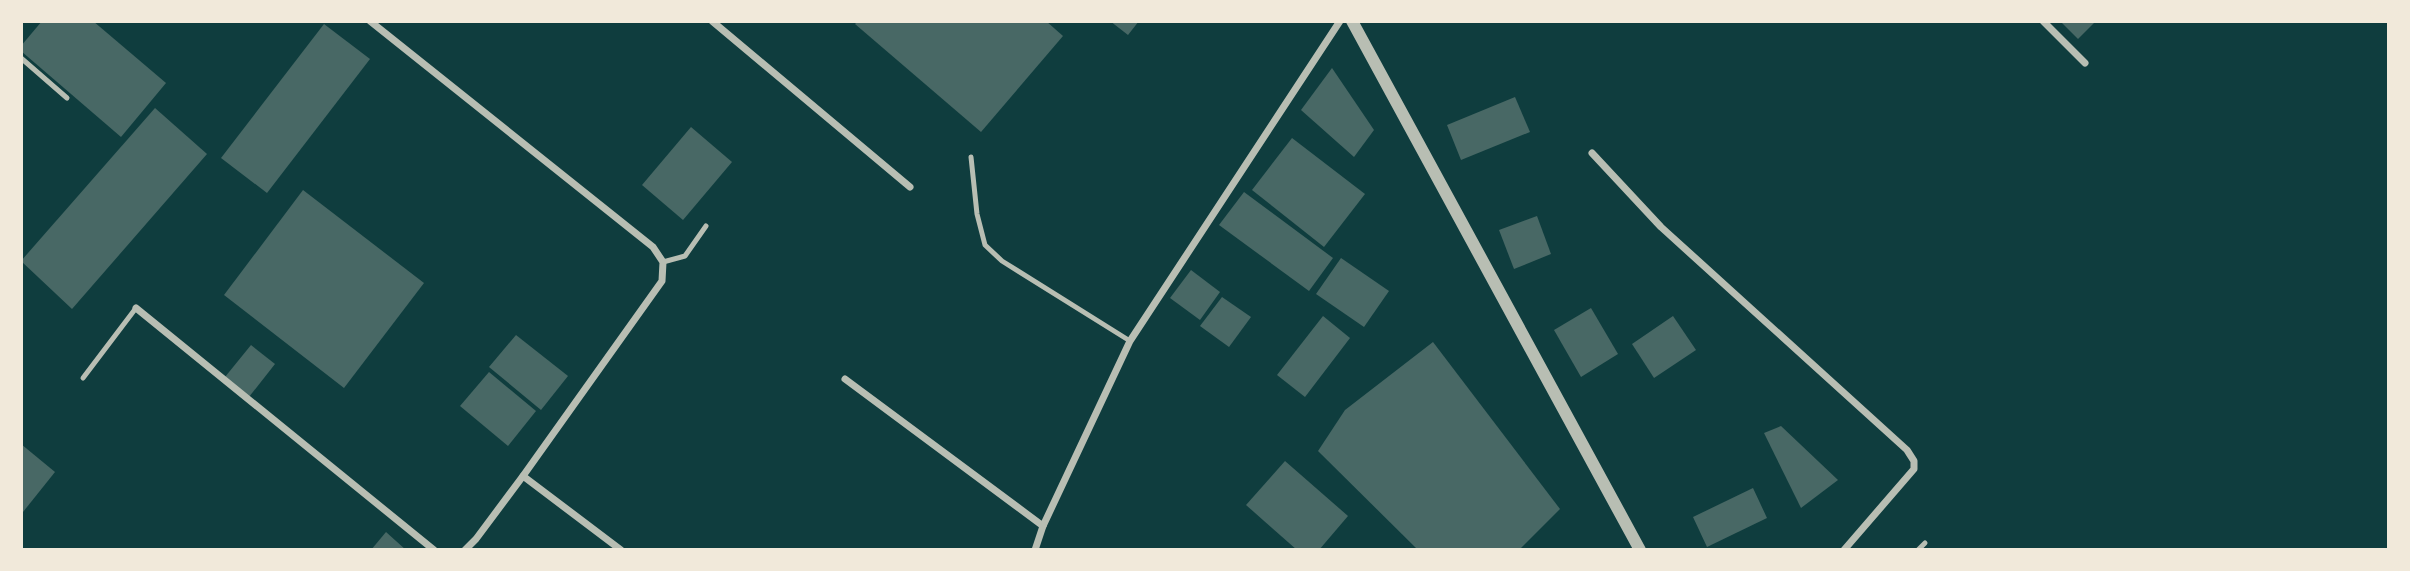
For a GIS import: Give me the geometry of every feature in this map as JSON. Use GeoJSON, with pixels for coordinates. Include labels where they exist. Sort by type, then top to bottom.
{"type":"FeatureCollection","features":[{"type":"Feature","properties":{"kind":"street"},"geometry":{"type":"LineString","coordinates":[[370,21],[653,247],[663,262],[662,281],[523,476],[465,550]]}},
{"type":"Feature","properties":{"kind":"street"},"geometry":{"type":"LineString","coordinates":[[712,21],[910,187]]}},
{"type":"Feature","properties":{"kind":"street"},"geometry":{"type":"LineString","coordinates":[[1035,550],[1043,526],[1130,341],[1340,21]]}},
{"type":"Feature","properties":{"kind":"street"},"geometry":{"type":"LineString","coordinates":[[1352,21],[1640,550]]}},
{"type":"Feature","properties":{"kind":"street"},"geometry":{"type":"LineString","coordinates":[[2043,21],[2085,63]]}},
{"type":"Feature","properties":{"kind":"street"},"geometry":{"type":"LineString","coordinates":[[1592,153],[1661,228],[1908,450],[1914,461],[1914,469],[1844,550]]}},
{"type":"Feature","properties":{"kind":"street"},"geometry":{"type":"LineString","coordinates":[[136,308],[434,550]]}},
{"type":"Feature","properties":{"kind":"street"},"geometry":{"type":"LineString","coordinates":[[845,379],[1043,526]]}},
{"type":"Feature","properties":{"kind":"street"},"geometry":{"type":"LineString","coordinates":[[523,476],[621,550]]}},
{"type":"Feature","properties":{"kind":"lane"},"geometry":{"type":"LineString","coordinates":[[21,58],[67,98]]}},
{"type":"Feature","properties":{"kind":"lane"},"geometry":{"type":"LineString","coordinates":[[971,157],[977,214],[985,245],[1002,261],[1130,341]]}},
{"type":"Feature","properties":{"kind":"lane"},"geometry":{"type":"LineString","coordinates":[[663,262],[685,256],[706,226]]}},
{"type":"Feature","properties":{"kind":"lane"},"geometry":{"type":"LineString","coordinates":[[83,378],[136,308]]}},
{"type":"Feature","properties":{"kind":"lane"},"geometry":{"type":"LineString","coordinates":[[1918,550],[1924,542]]}},
{"type":"Feature","properties":{"kind":"building"},"geometry":{"type":"Polygon","coordinates":[[[42,21],[93,21],[166,83],[121,137],[21,51],[21,46],[42,21]]]}},
{"type":"Feature","properties":{"kind":"building"},"geometry":{"type":"Polygon","coordinates":[[[858,21],[1046,21],[1063,36],[981,132],[855,24],[858,21]]]}},
{"type":"Feature","properties":{"kind":"building"},"geometry":{"type":"Polygon","coordinates":[[[1110,21],[1139,21],[1128,35],[1110,21]]]}},
{"type":"Feature","properties":{"kind":"building"},"geometry":{"type":"Polygon","coordinates":[[[2060,21],[2096,21],[2078,39],[2060,21]]]}},
{"type":"Feature","properties":{"kind":"building"},"geometry":{"type":"Polygon","coordinates":[[[324,24],[370,59],[267,193],[221,158],[324,24]]]}},
{"type":"Feature","properties":{"kind":"building"},"geometry":{"type":"Polygon","coordinates":[[[1332,68],[1374,130],[1354,157],[1301,110],[1332,68]]]}},
{"type":"Feature","properties":{"kind":"building"},"geometry":{"type":"Polygon","coordinates":[[[1515,97],[1530,132],[1461,160],[1447,125],[1515,97]]]}},
{"type":"Feature","properties":{"kind":"building"},"geometry":{"type":"Polygon","coordinates":[[[155,108],[207,154],[72,309],[21,261],[155,108]]]}},
{"type":"Feature","properties":{"kind":"building"},"geometry":{"type":"Polygon","coordinates":[[[691,127],[732,162],[683,220],[642,185],[691,127]]]}},
{"type":"Feature","properties":{"kind":"building"},"geometry":{"type":"Polygon","coordinates":[[[1292,138],[1365,194],[1324,247],[1252,190],[1292,138]]]}},
{"type":"Feature","properties":{"kind":"building"},"geometry":{"type":"Polygon","coordinates":[[[303,190],[424,283],[344,388],[224,295],[303,190]]]}},
{"type":"Feature","properties":{"kind":"building"},"geometry":{"type":"Polygon","coordinates":[[[1244,192],[1333,258],[1309,291],[1219,225],[1244,192]]]}},
{"type":"Feature","properties":{"kind":"building"},"geometry":{"type":"Polygon","coordinates":[[[1537,216],[1551,254],[1514,269],[1499,230],[1537,216]]]}},
{"type":"Feature","properties":{"kind":"building"},"geometry":{"type":"Polygon","coordinates":[[[1341,258],[1389,291],[1364,327],[1316,294],[1341,258]]]}},
{"type":"Feature","properties":{"kind":"building"},"geometry":{"type":"Polygon","coordinates":[[[1191,270],[1220,292],[1200,320],[1170,298],[1191,270]]]}},
{"type":"Feature","properties":{"kind":"building"},"geometry":{"type":"Polygon","coordinates":[[[1222,297],[1251,317],[1229,347],[1200,326],[1222,297]]]}},
{"type":"Feature","properties":{"kind":"building"},"geometry":{"type":"Polygon","coordinates":[[[1591,308],[1618,354],[1581,377],[1554,330],[1591,308]]]}},
{"type":"Feature","properties":{"kind":"building"},"geometry":{"type":"Polygon","coordinates":[[[1323,316],[1350,338],[1305,397],[1277,375],[1323,316]]]}},
{"type":"Feature","properties":{"kind":"building"},"geometry":{"type":"Polygon","coordinates":[[[1673,316],[1696,350],[1654,378],[1632,344],[1673,316]]]}},
{"type":"Feature","properties":{"kind":"building"},"geometry":{"type":"Polygon","coordinates":[[[516,335],[568,376],[541,410],[489,367],[516,335]]]}},
{"type":"Feature","properties":{"kind":"building"},"geometry":{"type":"Polygon","coordinates":[[[1433,342],[1560,509],[1519,550],[1418,550],[1318,451],[1345,410],[1433,342]]]}},
{"type":"Feature","properties":{"kind":"building"},"geometry":{"type":"Polygon","coordinates":[[[251,345],[275,364],[249,397],[225,377],[251,345]]]}},
{"type":"Feature","properties":{"kind":"building"},"geometry":{"type":"Polygon","coordinates":[[[489,372],[536,411],[508,446],[460,406],[489,372]]]}},
{"type":"Feature","properties":{"kind":"building"},"geometry":{"type":"Polygon","coordinates":[[[1781,426],[1838,480],[1801,508],[1764,433],[1781,426]]]}},
{"type":"Feature","properties":{"kind":"building"},"geometry":{"type":"Polygon","coordinates":[[[21,444],[55,472],[23,512],[21,510],[21,444]]]}},
{"type":"Feature","properties":{"kind":"building"},"geometry":{"type":"Polygon","coordinates":[[[1285,461],[1348,516],[1319,550],[1297,550],[1246,505],[1285,461]]]}},
{"type":"Feature","properties":{"kind":"building"},"geometry":{"type":"Polygon","coordinates":[[[1753,488],[1767,518],[1707,547],[1693,517],[1753,488]]]}},
{"type":"Feature","properties":{"kind":"building"},"geometry":{"type":"Polygon","coordinates":[[[386,532],[406,550],[371,550],[386,532]]]}}]}
